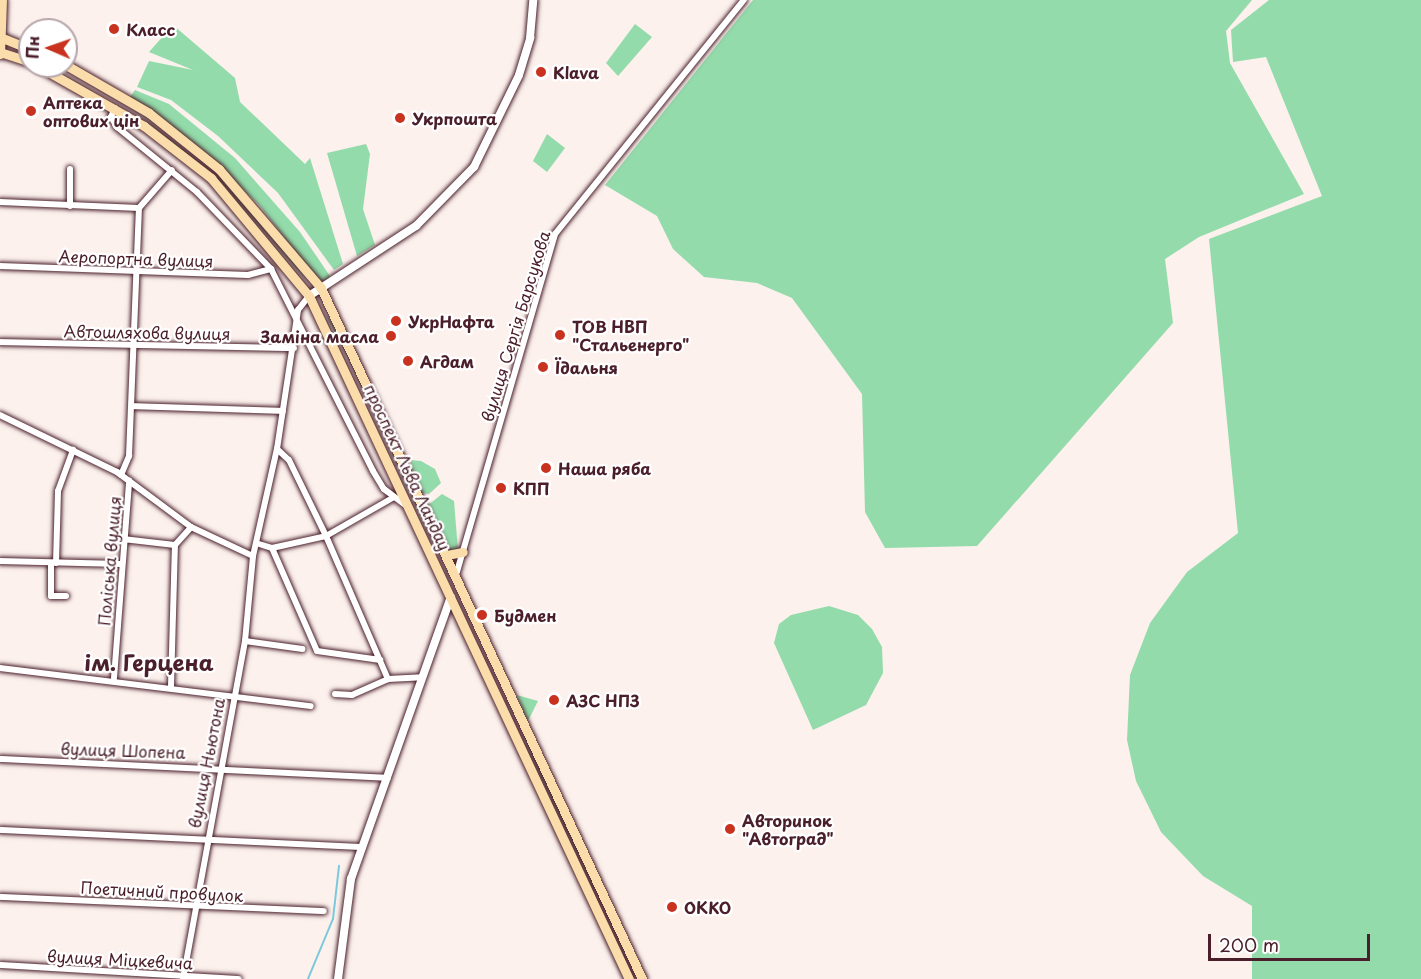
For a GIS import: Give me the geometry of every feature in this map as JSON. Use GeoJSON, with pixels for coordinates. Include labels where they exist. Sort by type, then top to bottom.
{"type":"FeatureCollection","features":[{"type":"Feature","properties":{"kind":"main road"},"geometry":{"type":"LineString","coordinates":[[2,0],[0,53],[18,58]]}},
{"type":"Feature","properties":{"kind":"main road"},"geometry":{"type":"LineString","coordinates":[[309,296],[416,226],[474,167],[519,75],[530,38],[533,0]]}},
{"type":"Feature","properties":{"kind":"main road"},"geometry":{"type":"LineString","coordinates":[[1,37],[18,44]]}},
{"type":"Feature","properties":{"kind":"main road","name":"проспект Льва Ландау"},"geometry":{"type":"LineString","coordinates":[[78,72],[122,96],[219,169],[321,288],[642,979]]}},
{"type":"Feature","properties":{"kind":"main road","name":"проспект Льва Ландау"},"geometry":{"type":"LineString","coordinates":[[60,78],[116,108],[211,178],[309,296],[411,510],[628,979]]}},
{"type":"Feature","properties":{"kind":"main road"},"geometry":{"type":"LineString","coordinates":[[116,108],[122,96]]}},
{"type":"Feature","properties":{"kind":"main road"},"geometry":{"type":"LineString","coordinates":[[447,555],[463,552]]}},
{"type":"Feature","properties":{"kind":"main road"},"geometry":{"type":"LineString","coordinates":[[338,979],[348,897],[363,847],[451,597],[456,575]]}},
{"type":"Feature","properties":{"kind":"main road"},"geometry":{"type":"LineString","coordinates":[[496,693],[508,687]]}},
{"type":"Feature","properties":{"kind":"street","name":"вулиця Сергія Барсукова"},"geometry":{"type":"LineString","coordinates":[[456,575],[555,234],[744,0]]}},
{"type":"Feature","properties":{"kind":"street"},"geometry":{"type":"LineString","coordinates":[[116,108],[111,117],[117,127],[172,170],[271,269],[297,315],[373,471],[394,497],[411,510]]}},
{"type":"Feature","properties":{"kind":"street"},"geometry":{"type":"LineString","coordinates":[[70,169],[70,206]]}},
{"type":"Feature","properties":{"kind":"street"},"geometry":{"type":"LineString","coordinates":[[0,202],[139,208],[172,170]]}},
{"type":"Feature","properties":{"kind":"street","name":"Поліська вулиця"},"geometry":{"type":"LineString","coordinates":[[121,475],[129,456],[139,208]]}},
{"type":"Feature","properties":{"kind":"street","name":"Аеропортна вулиця"},"geometry":{"type":"LineString","coordinates":[[0,266],[248,275],[271,269]]}},
{"type":"Feature","properties":{"kind":"street"},"geometry":{"type":"LineString","coordinates":[[297,315],[309,296]]}},
{"type":"Feature","properties":{"kind":"street","name":"вулиця Ньютона"},"geometry":{"type":"LineString","coordinates":[[183,977],[245,640],[253,556],[259,544],[278,449],[297,315]]}},
{"type":"Feature","properties":{"kind":"street","name":"Автошляхова вулиця"},"geometry":{"type":"LineString","coordinates":[[0,342],[134,347],[294,348]]}},
{"type":"Feature","properties":{"kind":"street"},"geometry":{"type":"LineString","coordinates":[[132,406],[283,411]]}},
{"type":"Feature","properties":{"kind":"street"},"geometry":{"type":"LineString","coordinates":[[0,415],[121,475],[191,527],[253,556]]}},
{"type":"Feature","properties":{"kind":"street"},"geometry":{"type":"LineString","coordinates":[[278,449],[289,460],[326,536],[388,679]]}},
{"type":"Feature","properties":{"kind":"street"},"geometry":{"type":"LineString","coordinates":[[66,596],[51,596],[58,491],[73,450]]}},
{"type":"Feature","properties":{"kind":"street","name":"Поліська вулиця"},"geometry":{"type":"LineString","coordinates":[[114,678],[129,481]]}},
{"type":"Feature","properties":{"kind":"street"},"geometry":{"type":"LineString","coordinates":[[259,544],[273,548],[326,536],[394,497]]}},
{"type":"Feature","properties":{"kind":"street"},"geometry":{"type":"LineString","coordinates":[[171,686],[175,545],[191,527]]}},
{"type":"Feature","properties":{"kind":"street"},"geometry":{"type":"LineString","coordinates":[[123,539],[175,545]]}},
{"type":"Feature","properties":{"kind":"street"},"geometry":{"type":"LineString","coordinates":[[273,548],[317,651],[380,660]]}},
{"type":"Feature","properties":{"kind":"street"},"geometry":{"type":"LineString","coordinates":[[0,561],[121,564]]}},
{"type":"Feature","properties":{"kind":"street"},"geometry":{"type":"LineString","coordinates":[[245,640],[302,649]]}},
{"type":"Feature","properties":{"kind":"street"},"geometry":{"type":"LineString","coordinates":[[0,668],[114,678],[234,698],[311,706]]}},
{"type":"Feature","properties":{"kind":"street"},"geometry":{"type":"LineString","coordinates":[[336,694],[352,695],[388,679],[422,676]]}},
{"type":"Feature","properties":{"kind":"street","name":"вулиця Шопена"},"geometry":{"type":"LineString","coordinates":[[0,759],[220,767],[388,778]]}},
{"type":"Feature","properties":{"kind":"street"},"geometry":{"type":"LineString","coordinates":[[0,830],[207,843],[363,847]]}},
{"type":"Feature","properties":{"kind":"street","name":"Поетичний провулок"},"geometry":{"type":"LineString","coordinates":[[0,897],[324,911]]}},
{"type":"Feature","properties":{"kind":"street","name":"вулиця Міцкевича"},"geometry":{"type":"LineString","coordinates":[[0,965],[239,979]]}},
{"type":"Feature","properties":{"kind":"street"},"geometry":{"type":"LineString","coordinates":[[73,970],[73,979]]}},
{"type":"Feature","properties":{"kind":"green space"},"geometry":{"type":"Polygon","coordinates":[[[753,0],[1252,0],[1226,31],[1230,63],[1304,194],[1199,237],[1165,259],[1173,323],[977,546],[885,548],[865,512],[862,394],[792,298],[757,283],[704,277],[673,249],[657,216],[605,185],[753,0]]]}},
{"type":"Feature","properties":{"kind":"green space"},"geometry":{"type":"Polygon","coordinates":[[[1269,0],[1421,0],[1421,979],[1252,979],[1252,906],[1203,876],[1161,832],[1136,781],[1127,740],[1130,675],[1150,623],[1187,572],[1238,533],[1209,239],[1322,196],[1266,57],[1233,62],[1231,30],[1269,0]]]}},
{"type":"Feature","properties":{"kind":"green space"},"geometry":{"type":"Polygon","coordinates":[[[635,24],[652,37],[618,76],[606,63],[635,24]]]}},
{"type":"Feature","properties":{"kind":"green space"},"geometry":{"type":"Polygon","coordinates":[[[173,25],[235,78],[240,102],[305,164],[310,158],[343,264],[334,270],[278,193],[218,136],[171,100],[137,87],[149,61],[193,70],[149,52],[173,25]]]}},
{"type":"Feature","properties":{"kind":"green space"},"geometry":{"type":"Polygon","coordinates":[[[135,90],[169,104],[235,158],[300,232],[330,276],[319,282],[259,205],[213,160],[130,97],[135,90]]]}},
{"type":"Feature","properties":{"kind":"green space"},"geometry":{"type":"Polygon","coordinates":[[[126,104],[219,177],[287,253],[306,280],[225,186],[126,104]]]}},
{"type":"Feature","properties":{"kind":"green space"},"geometry":{"type":"Polygon","coordinates":[[[547,134],[565,148],[547,172],[533,161],[547,134]]]}},
{"type":"Feature","properties":{"kind":"green space"},"geometry":{"type":"Polygon","coordinates":[[[366,144],[370,154],[363,209],[375,245],[357,256],[327,153],[366,144]]]}},
{"type":"Feature","properties":{"kind":"green space"},"geometry":{"type":"Polygon","coordinates":[[[325,313],[340,335],[446,572],[349,360],[325,313]]]}},
{"type":"Feature","properties":{"kind":"green space"},"geometry":{"type":"Polygon","coordinates":[[[411,460],[421,461],[435,469],[441,483],[429,494],[422,493],[411,467],[411,460]]]}},
{"type":"Feature","properties":{"kind":"green space"},"geometry":{"type":"Polygon","coordinates":[[[442,494],[454,501],[458,550],[449,554],[427,506],[442,494]]]}},
{"type":"Feature","properties":{"kind":"green space"},"geometry":{"type":"Polygon","coordinates":[[[829,606],[858,615],[872,629],[882,647],[883,673],[866,705],[813,730],[774,643],[779,624],[791,615],[829,606]]]}},
{"type":"Feature","properties":{"kind":"green space"},"geometry":{"type":"Polygon","coordinates":[[[517,695],[538,701],[527,720],[517,695]]]}},
{"type":"Feature","properties":{"kind":"green space"},"geometry":{"type":"Polygon","coordinates":[[[509,700],[637,979],[536,766],[509,700]]]}},
{"type":"Feature","properties":{"kind":"waterway"},"geometry":{"type":"LineString","coordinates":[[308,979],[333,919],[339,866]]}},
{"type":"Feature","properties":{"kind":"place","name":"Класс"},"geometry":{"type":"Point","coordinates":[114,29]}},
{"type":"Feature","properties":{"kind":"place","name":"Klava"},"geometry":{"type":"Point","coordinates":[541,72]}},
{"type":"Feature","properties":{"kind":"place","name":"Аптека оптових цін"},"geometry":{"type":"Point","coordinates":[31,111]}},
{"type":"Feature","properties":{"kind":"place","name":"Укрпошта"},"geometry":{"type":"Point","coordinates":[400,118]}},
{"type":"Feature","properties":{"kind":"place","name":"УкрНафта"},"geometry":{"type":"Point","coordinates":[396,321]}},
{"type":"Feature","properties":{"kind":"place","name":"ТОВ НВП \"Стальенерго\""},"geometry":{"type":"Point","coordinates":[560,335]}},
{"type":"Feature","properties":{"kind":"place","name":"Заміна масла"},"geometry":{"type":"Point","coordinates":[391,336]}},
{"type":"Feature","properties":{"kind":"place","name":"Агдам"},"geometry":{"type":"Point","coordinates":[408,361]}},
{"type":"Feature","properties":{"kind":"place","name":"Їдальня"},"geometry":{"type":"Point","coordinates":[543,367]}},
{"type":"Feature","properties":{"kind":"place","name":"Наша ряба"},"geometry":{"type":"Point","coordinates":[546,468]}},
{"type":"Feature","properties":{"kind":"place","name":"КПП"},"geometry":{"type":"Point","coordinates":[501,488]}},
{"type":"Feature","properties":{"kind":"place","name":"Будмен"},"geometry":{"type":"Point","coordinates":[482,615]}},
{"type":"Feature","properties":{"kind":"place","name":"АЗС НПЗ"},"geometry":{"type":"Point","coordinates":[554,700]}},
{"type":"Feature","properties":{"kind":"place","name":"Авторинок \"Автоград\""},"geometry":{"type":"Point","coordinates":[730,829]}},
{"type":"Feature","properties":{"kind":"place","name":"ОККО"},"geometry":{"type":"Point","coordinates":[672,907]}},
{"type":"Feature","properties":{"kind":"district","name":"ім. Герцена"},"geometry":{"type":"Point","coordinates":[149,662]}}]}
